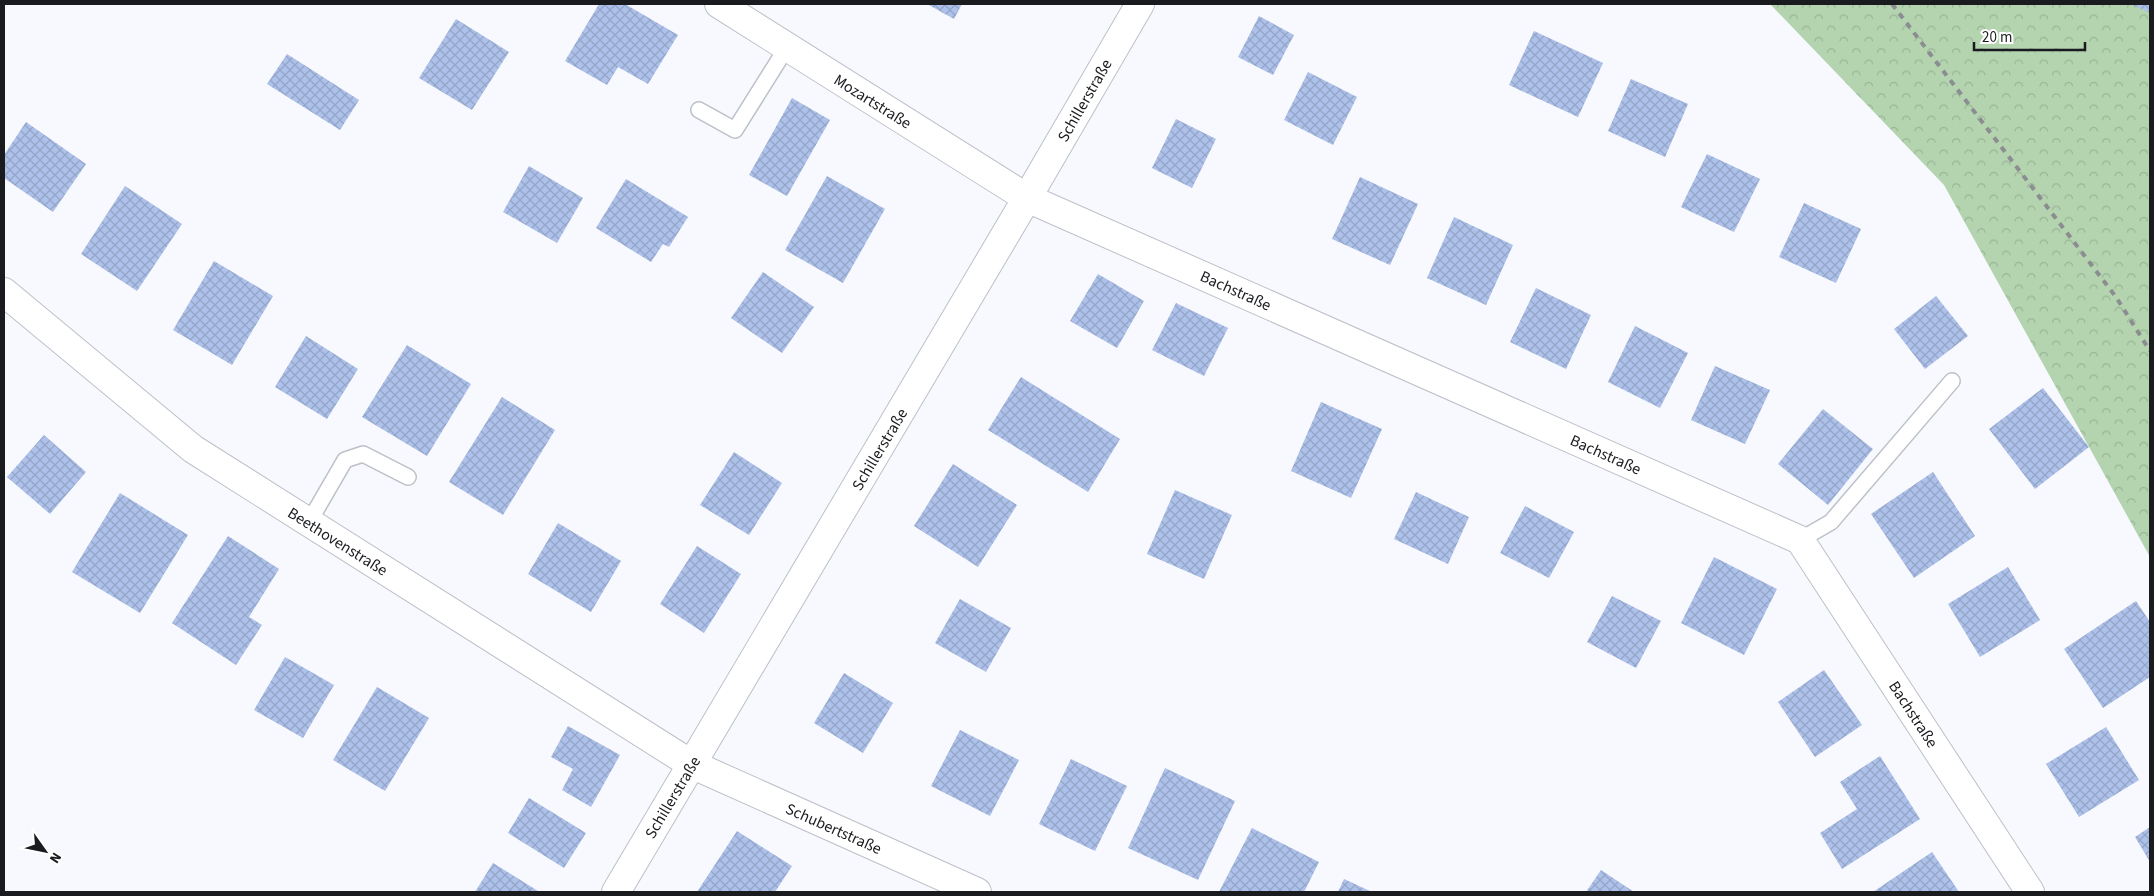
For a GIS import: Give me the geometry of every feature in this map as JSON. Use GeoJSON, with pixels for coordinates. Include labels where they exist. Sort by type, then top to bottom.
{"type":"FeatureCollection","features":[{"type":"Feature","properties":{"kind":"street","name":"Mozartstraße"},"geometry":{"type":"LineString","coordinates":[[719,4],[1028,198]]}},
{"type":"Feature","properties":{"kind":"street","name":"Schillerstraße"},"geometry":{"type":"LineString","coordinates":[[616,892],[1028,198],[1140,4]]}},
{"type":"Feature","properties":{"kind":"street","name":"Bachstraße"},"geometry":{"type":"LineString","coordinates":[[1028,198],[1800,540],[2030,892]]}},
{"type":"Feature","properties":{"kind":"street","name":"Beethovenstraße"},"geometry":{"type":"LineString","coordinates":[[4,292],[193,449],[691,764]]}},
{"type":"Feature","properties":{"kind":"street","name":"Schubertstraße"},"geometry":{"type":"LineString","coordinates":[[691,764],[977,892]]}},
{"type":"Feature","properties":{"kind":"lane"},"geometry":{"type":"LineString","coordinates":[[699,110],[735,130],[787,47]]}},
{"type":"Feature","properties":{"kind":"lane"},"geometry":{"type":"LineString","coordinates":[[1800,540],[1831,522],[1952,381]]}},
{"type":"Feature","properties":{"kind":"lane"},"geometry":{"type":"LineString","coordinates":[[309,522],[345,460],[363,454],[408,477]]}},
{"type":"Feature","properties":{"kind":"green space"},"geometry":{"type":"Polygon","coordinates":[[[1770,4],[2150,4],[2150,557],[1944,185],[1770,4]]]}},
{"type":"Feature","properties":{"kind":"building"},"geometry":{"type":"Polygon","coordinates":[[[599,4],[625,4],[678,35],[648,84],[618,67],[607,85],[565,61],[599,4]]]}},
{"type":"Feature","properties":{"kind":"building"},"geometry":{"type":"Polygon","coordinates":[[[927,4],[962,4],[954,19],[927,4]]]}},
{"type":"Feature","properties":{"kind":"building"},"geometry":{"type":"Polygon","coordinates":[[[2131,4],[2150,4],[2150,13],[2131,4]]]}},
{"type":"Feature","properties":{"kind":"building"},"geometry":{"type":"Polygon","coordinates":[[[1259,16],[1294,35],[1273,75],[1238,57],[1259,16]]]}},
{"type":"Feature","properties":{"kind":"building"},"geometry":{"type":"Polygon","coordinates":[[[456,19],[509,52],[472,110],[419,78],[456,19]]]}},
{"type":"Feature","properties":{"kind":"building"},"geometry":{"type":"Polygon","coordinates":[[[1534,31],[1603,63],[1578,117],[1509,85],[1534,31]]]}},
{"type":"Feature","properties":{"kind":"building"},"geometry":{"type":"Polygon","coordinates":[[[287,54],[359,100],[340,130],[267,84],[287,54]]]}},
{"type":"Feature","properties":{"kind":"building"},"geometry":{"type":"Polygon","coordinates":[[[1308,72],[1357,97],[1333,145],[1284,120],[1308,72]]]}},
{"type":"Feature","properties":{"kind":"building"},"geometry":{"type":"Polygon","coordinates":[[[1631,79],[1688,104],[1665,157],[1608,131],[1631,79]]]}},
{"type":"Feature","properties":{"kind":"building"},"geometry":{"type":"Polygon","coordinates":[[[792,98],[830,120],[787,196],[749,175],[792,98]]]}},
{"type":"Feature","properties":{"kind":"building"},"geometry":{"type":"Polygon","coordinates":[[[1176,119],[1216,139],[1192,188],[1152,168],[1176,119]]]}},
{"type":"Feature","properties":{"kind":"building"},"geometry":{"type":"Polygon","coordinates":[[[26,122],[86,164],[53,212],[4,178],[4,155],[26,122]]]}},
{"type":"Feature","properties":{"kind":"building"},"geometry":{"type":"Polygon","coordinates":[[[1707,154],[1760,179],[1734,232],[1681,207],[1707,154]]]}},
{"type":"Feature","properties":{"kind":"building"},"geometry":{"type":"Polygon","coordinates":[[[529,166],[583,198],[557,243],[503,212],[529,166]]]}},
{"type":"Feature","properties":{"kind":"building"},"geometry":{"type":"Polygon","coordinates":[[[827,176],[885,209],[843,283],[785,250],[827,176]]]}},
{"type":"Feature","properties":{"kind":"building"},"geometry":{"type":"Polygon","coordinates":[[[1360,177],[1418,204],[1390,265],[1332,239],[1360,177]]]}},
{"type":"Feature","properties":{"kind":"building"},"geometry":{"type":"Polygon","coordinates":[[[626,179],[688,217],[669,247],[663,244],[651,262],[596,228],[626,179]]]}},
{"type":"Feature","properties":{"kind":"building"},"geometry":{"type":"Polygon","coordinates":[[[125,186],[182,224],[137,291],[81,254],[125,186]]]}},
{"type":"Feature","properties":{"kind":"building"},"geometry":{"type":"Polygon","coordinates":[[[1804,203],[1861,229],[1836,283],[1779,257],[1804,203]]]}},
{"type":"Feature","properties":{"kind":"building"},"geometry":{"type":"Polygon","coordinates":[[[1454,217],[1513,245],[1486,305],[1427,278],[1454,217]]]}},
{"type":"Feature","properties":{"kind":"building"},"geometry":{"type":"Polygon","coordinates":[[[214,261],[273,296],[232,365],[173,330],[214,261]]]}},
{"type":"Feature","properties":{"kind":"building"},"geometry":{"type":"Polygon","coordinates":[[[763,272],[814,307],[782,353],[731,318],[763,272]]]}},
{"type":"Feature","properties":{"kind":"building"},"geometry":{"type":"Polygon","coordinates":[[[1098,274],[1144,301],[1117,348],[1070,321],[1098,274]]]}},
{"type":"Feature","properties":{"kind":"building"},"geometry":{"type":"Polygon","coordinates":[[[1536,288],[1591,315],[1566,369],[1510,342],[1536,288]]]}},
{"type":"Feature","properties":{"kind":"building"},"geometry":{"type":"Polygon","coordinates":[[[1936,296],[1968,336],[1925,369],[1894,329],[1936,296]]]}},
{"type":"Feature","properties":{"kind":"building"},"geometry":{"type":"Polygon","coordinates":[[[1176,303],[1228,328],[1204,376],[1152,350],[1176,303]]]}},
{"type":"Feature","properties":{"kind":"building"},"geometry":{"type":"Polygon","coordinates":[[[1635,326],[1688,353],[1660,408],[1608,382],[1635,326]]]}},
{"type":"Feature","properties":{"kind":"building"},"geometry":{"type":"Polygon","coordinates":[[[306,336],[358,369],[327,419],[275,387],[306,336]]]}},
{"type":"Feature","properties":{"kind":"building"},"geometry":{"type":"Polygon","coordinates":[[[407,345],[471,384],[427,456],[362,417],[407,345]]]}},
{"type":"Feature","properties":{"kind":"building"},"geometry":{"type":"Polygon","coordinates":[[[1715,366],[1770,390],[1745,444],[1691,420],[1715,366]]]}},
{"type":"Feature","properties":{"kind":"building"},"geometry":{"type":"Polygon","coordinates":[[[1021,377],[1120,439],[1088,492],[988,430],[1021,377]]]}},
{"type":"Feature","properties":{"kind":"building"},"geometry":{"type":"Polygon","coordinates":[[[2043,388],[2089,447],[2035,489],[1989,429],[2043,388]]]}},
{"type":"Feature","properties":{"kind":"building"},"geometry":{"type":"Polygon","coordinates":[[[502,397],[555,430],[503,515],[449,482],[502,397]]]}},
{"type":"Feature","properties":{"kind":"building"},"geometry":{"type":"Polygon","coordinates":[[[1321,402],[1382,429],[1351,498],[1291,471],[1321,402]]]}},
{"type":"Feature","properties":{"kind":"building"},"geometry":{"type":"Polygon","coordinates":[[[1823,409],[1873,449],[1828,505],[1778,464],[1823,409]]]}},
{"type":"Feature","properties":{"kind":"building"},"geometry":{"type":"Polygon","coordinates":[[[44,435],[86,472],[50,514],[7,477],[44,435]]]}},
{"type":"Feature","properties":{"kind":"building"},"geometry":{"type":"Polygon","coordinates":[[[734,452],[782,483],[749,535],[700,505],[734,452]]]}},
{"type":"Feature","properties":{"kind":"building"},"geometry":{"type":"Polygon","coordinates":[[[953,464],[1017,505],[978,567],[914,526],[953,464]]]}},
{"type":"Feature","properties":{"kind":"building"},"geometry":{"type":"Polygon","coordinates":[[[1933,472],[1975,536],[1914,578],[1871,514],[1933,472]]]}},
{"type":"Feature","properties":{"kind":"building"},"geometry":{"type":"Polygon","coordinates":[[[1175,490],[1232,515],[1204,579],[1147,554],[1175,490]]]}},
{"type":"Feature","properties":{"kind":"building"},"geometry":{"type":"Polygon","coordinates":[[[1416,492],[1469,517],[1448,564],[1394,539],[1416,492]]]}},
{"type":"Feature","properties":{"kind":"building"},"geometry":{"type":"Polygon","coordinates":[[[120,493],[188,535],[140,613],[72,572],[120,493]]]}},
{"type":"Feature","properties":{"kind":"building"},"geometry":{"type":"Polygon","coordinates":[[[1525,506],[1574,532],[1549,578],[1500,553],[1525,506]]]}},
{"type":"Feature","properties":{"kind":"building"},"geometry":{"type":"Polygon","coordinates":[[[558,523],[621,561],[591,612],[528,574],[558,523]]]}},
{"type":"Feature","properties":{"kind":"building"},"geometry":{"type":"Polygon","coordinates":[[[228,536],[279,569],[249,617],[262,625],[236,665],[172,623],[228,536]]]}},
{"type":"Feature","properties":{"kind":"building"},"geometry":{"type":"Polygon","coordinates":[[[697,546],[741,574],[704,633],[660,604],[697,546]]]}},
{"type":"Feature","properties":{"kind":"building"},"geometry":{"type":"Polygon","coordinates":[[[1714,557],[1777,589],[1744,655],[1681,623],[1714,557]]]}},
{"type":"Feature","properties":{"kind":"building"},"geometry":{"type":"Polygon","coordinates":[[[2008,567],[2040,620],[1980,657],[1948,604],[2008,567]]]}},
{"type":"Feature","properties":{"kind":"building"},"geometry":{"type":"Polygon","coordinates":[[[1612,596],[1661,621],[1636,668],[1587,642],[1612,596]]]}},
{"type":"Feature","properties":{"kind":"building"},"geometry":{"type":"Polygon","coordinates":[[[960,599],[1011,628],[986,672],[935,643],[960,599]]]}},
{"type":"Feature","properties":{"kind":"building"},"geometry":{"type":"Polygon","coordinates":[[[2136,601],[2150,622],[2150,677],[2103,708],[2064,649],[2136,601]]]}},
{"type":"Feature","properties":{"kind":"building"},"geometry":{"type":"Polygon","coordinates":[[[285,657],[334,685],[303,738],[254,710],[285,657]]]}},
{"type":"Feature","properties":{"kind":"building"},"geometry":{"type":"Polygon","coordinates":[[[1824,670],[1862,725],[1815,757],[1778,702],[1824,670]]]}},
{"type":"Feature","properties":{"kind":"building"},"geometry":{"type":"Polygon","coordinates":[[[844,673],[893,703],[863,753],[814,723],[844,673]]]}},
{"type":"Feature","properties":{"kind":"building"},"geometry":{"type":"Polygon","coordinates":[[[377,687],[429,718],[385,791],[333,760],[377,687]]]}},
{"type":"Feature","properties":{"kind":"building"},"geometry":{"type":"Polygon","coordinates":[[[568,726],[620,755],[591,807],[562,790],[573,769],[551,757],[568,726]]]}},
{"type":"Feature","properties":{"kind":"building"},"geometry":{"type":"Polygon","coordinates":[[[2106,727],[2139,780],[2079,817],[2046,764],[2106,727]]]}},
{"type":"Feature","properties":{"kind":"building"},"geometry":{"type":"Polygon","coordinates":[[[960,730],[1019,760],[990,816],[931,786],[960,730]]]}},
{"type":"Feature","properties":{"kind":"building"},"geometry":{"type":"Polygon","coordinates":[[[1880,756],[1920,819],[1842,869],[1820,833],[1857,809],[1840,782],[1880,756]]]}},
{"type":"Feature","properties":{"kind":"building"},"geometry":{"type":"Polygon","coordinates":[[[1071,759],[1127,786],[1095,851],[1039,824],[1071,759]]]}},
{"type":"Feature","properties":{"kind":"building"},"geometry":{"type":"Polygon","coordinates":[[[1165,768],[1235,801],[1198,880],[1128,848],[1165,768]]]}},
{"type":"Feature","properties":{"kind":"building"},"geometry":{"type":"Polygon","coordinates":[[[529,798],[586,833],[564,868],[508,833],[529,798]]]}},
{"type":"Feature","properties":{"kind":"building"},"geometry":{"type":"Polygon","coordinates":[[[2150,827],[2150,862],[2135,837],[2150,827]]]}},
{"type":"Feature","properties":{"kind":"building"},"geometry":{"type":"Polygon","coordinates":[[[1252,828],[1319,862],[1304,892],[1219,892],[1252,828]]]}},
{"type":"Feature","properties":{"kind":"building"},"geometry":{"type":"Polygon","coordinates":[[[737,831],[792,866],[775,892],[697,892],[737,831]]]}},
{"type":"Feature","properties":{"kind":"building"},"geometry":{"type":"Polygon","coordinates":[[[1932,852],[1959,892],[1873,892],[1932,852]]]}},
{"type":"Feature","properties":{"kind":"building"},"geometry":{"type":"Polygon","coordinates":[[[493,863],[538,891],[475,892],[493,863]]]}},
{"type":"Feature","properties":{"kind":"building"},"geometry":{"type":"Polygon","coordinates":[[[1601,870],[1634,892],[1586,892],[1601,870]]]}},
{"type":"Feature","properties":{"kind":"building"},"geometry":{"type":"Polygon","coordinates":[[[1344,879],[1372,892],[1338,892],[1344,879]]]}},
{"type":"Feature","properties":{"kind":"railway"},"geometry":{"type":"LineString","coordinates":[[1892,4],[2116,297],[2150,351]]}}]}
